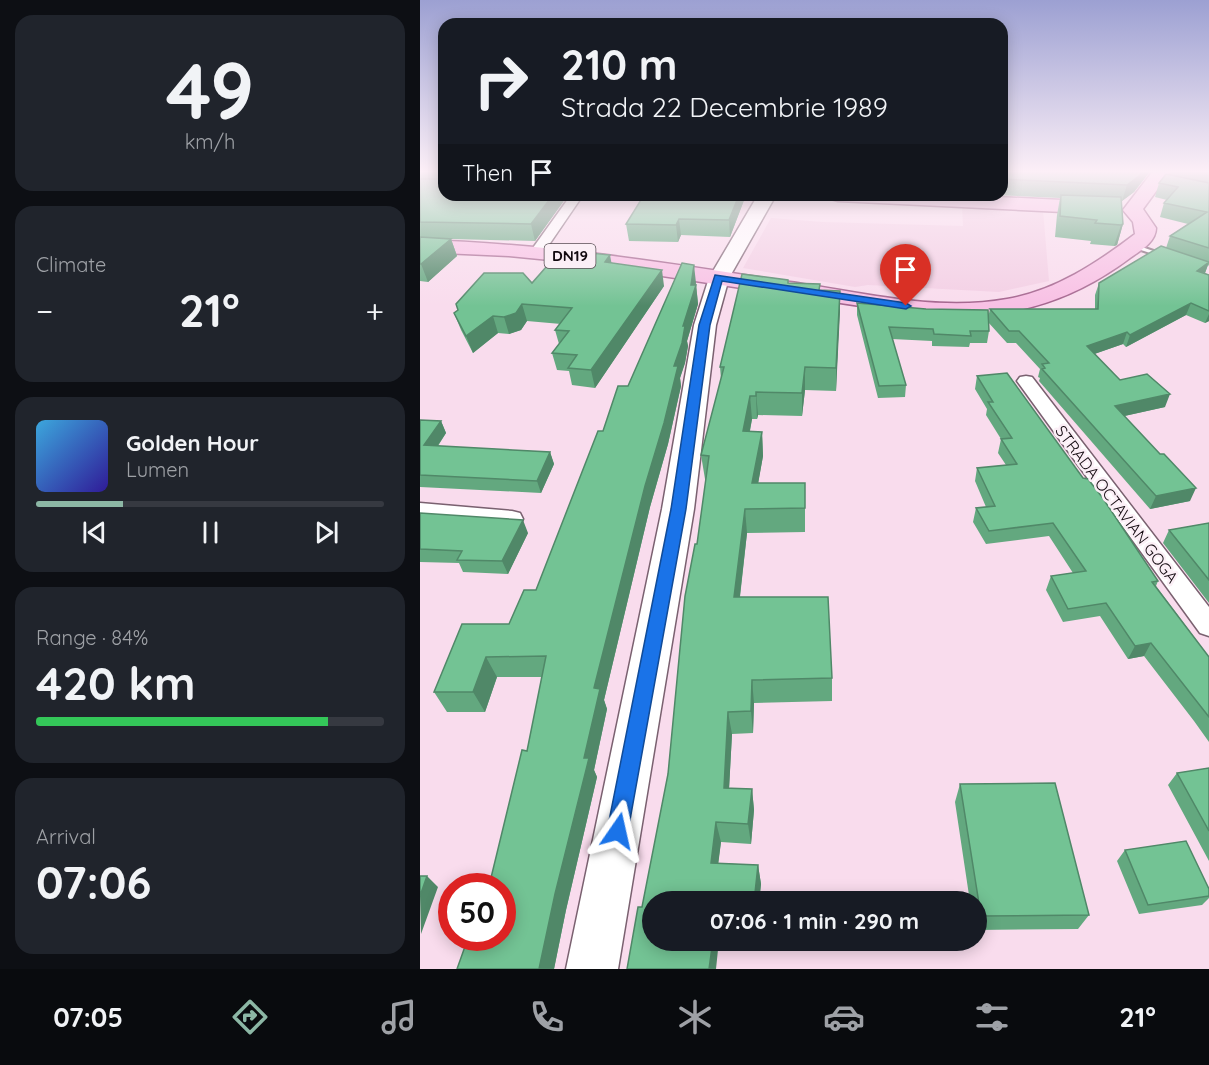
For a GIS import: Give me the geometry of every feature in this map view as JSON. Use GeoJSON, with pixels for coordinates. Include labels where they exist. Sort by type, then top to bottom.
{"type":"FeatureCollection","features":[{"type":"Feature","properties":{"kind":"main road"},"geometry":{"type":"LineString","coordinates":[[591,969],[678,509],[705,325],[719,278],[755,216]]}},
{"type":"Feature","properties":{"kind":"main road"},"geometry":{"type":"LineString","coordinates":[[1134,246],[1145,236],[1146,230],[1143,221],[1138,216]]}},
{"type":"Feature","properties":{"kind":"main road","name":"DN19"},"geometry":{"type":"LineString","coordinates":[[420,246],[537,252],[906,306],[983,309],[1025,303],[1060,292],[1094,273],[1134,246]]}},
{"type":"Feature","properties":{"kind":"street"},"geometry":{"type":"LineString","coordinates":[[537,252],[562,216]]}},
{"type":"Feature","properties":{"kind":"street","name":"STRADA OCTAVIAN GOGA"},"geometry":{"type":"LineString","coordinates":[[1026,381],[1209,627]]}},
{"type":"Feature","properties":{"kind":"street"},"geometry":{"type":"LineString","coordinates":[[420,511],[512,519]]}},
{"type":"Feature","properties":{"kind":"lane"},"geometry":{"type":"LineString","coordinates":[[1134,246],[1177,259]]}},
{"type":"Feature","properties":{"kind":"shaded area"},"geometry":{"type":"Polygon","coordinates":[[[963,216],[1044,216],[1049,281],[999,292],[868,285],[855,287],[743,268],[771,218],[823,222],[963,226],[963,216]]]}},
{"type":"Feature","properties":{"kind":"building"},"geometry":{"type":"Polygon","coordinates":[[[420,216],[537,216],[531,224],[420,222],[420,216]]]}},
{"type":"Feature","properties":{"kind":"building"},"geometry":{"type":"Polygon","coordinates":[[[631,216],[731,216],[729,220],[679,219],[676,225],[626,224],[631,216]]]}},
{"type":"Feature","properties":{"kind":"building"},"geometry":{"type":"Polygon","coordinates":[[[1062,216],[1122,216],[1123,224],[1095,223],[1097,220],[1062,216]]]}},
{"type":"Feature","properties":{"kind":"building"},"geometry":{"type":"Polygon","coordinates":[[[1200,216],[1209,216],[1209,248],[1170,236],[1200,216]]]}},
{"type":"Feature","properties":{"kind":"building"},"geometry":{"type":"Polygon","coordinates":[[[420,237],[451,239],[420,264],[420,237]]]}},
{"type":"Feature","properties":{"kind":"building"},"geometry":{"type":"Polygon","coordinates":[[[1161,246],[1209,262],[1197,271],[1209,275],[1209,311],[1191,303],[1130,335],[1127,332],[1087,346],[1120,380],[1147,374],[1170,394],[1115,406],[1196,488],[1156,496],[1042,369],[1045,368],[1042,364],[1049,363],[1019,331],[1009,331],[990,309],[1098,309],[1099,283],[1161,246]]]}},
{"type":"Feature","properties":{"kind":"building"},"geometry":{"type":"Polygon","coordinates":[[[561,250],[610,255],[605,262],[662,270],[591,370],[568,368],[577,355],[552,353],[569,331],[555,330],[572,308],[522,304],[516,313],[504,317],[493,316],[466,336],[454,313],[458,310],[456,304],[484,273],[523,273],[532,283],[561,250]]]}},
{"type":"Feature","properties":{"kind":"building"},"geometry":{"type":"Polygon","coordinates":[[[682,263],[694,265],[691,285],[696,285],[674,366],[678,366],[594,688],[600,689],[584,758],[589,758],[539,969],[457,969],[463,951],[516,951],[516,873],[492,873],[522,750],[527,751],[546,656],[486,657],[473,692],[434,692],[462,624],[509,624],[524,590],[536,590],[598,431],[603,431],[618,386],[628,386],[682,263]]]}},
{"type":"Feature","properties":{"kind":"building"},"geometry":{"type":"Polygon","coordinates":[[[742,274],[788,280],[788,283],[820,284],[819,290],[840,291],[836,368],[805,367],[802,393],[756,392],[756,396],[750,396],[743,431],[762,432],[752,483],[805,483],[805,508],[745,509],[734,597],[828,597],[832,678],[752,680],[751,711],[728,712],[724,788],[752,789],[748,824],[716,822],[711,863],[758,865],[755,891],[645,891],[668,774],[685,596],[695,544],[697,544],[709,456],[701,455],[724,367],[720,367],[742,274]]]}},
{"type":"Feature","properties":{"kind":"building"},"geometry":{"type":"Polygon","coordinates":[[[857,303],[926,309],[988,310],[989,331],[970,331],[971,336],[934,334],[933,329],[889,327],[906,385],[879,386],[857,303]]]}},
{"type":"Feature","properties":{"kind":"building"},"geometry":{"type":"Polygon","coordinates":[[[1007,373],[1083,478],[1088,479],[1102,497],[1158,581],[1152,582],[1209,657],[1209,717],[1151,643],[1135,646],[1106,603],[1068,609],[1051,576],[1086,571],[1053,523],[989,531],[976,508],[995,506],[977,468],[1017,464],[1001,439],[1012,438],[988,402],[993,402],[977,376],[1007,373]]]}},
{"type":"Feature","properties":{"kind":"building"},"geometry":{"type":"Polygon","coordinates":[[[420,420],[441,421],[424,445],[550,452],[537,481],[420,475],[420,420]]]}},
{"type":"Feature","properties":{"kind":"building"},"geometry":{"type":"Polygon","coordinates":[[[420,513],[523,520],[502,561],[457,560],[462,551],[420,549],[420,513]]]}},
{"type":"Feature","properties":{"kind":"building"},"geometry":{"type":"Polygon","coordinates":[[[1209,523],[1209,580],[1169,530],[1209,523]]]}},
{"type":"Feature","properties":{"kind":"building"},"geometry":{"type":"Polygon","coordinates":[[[1209,768],[1209,831],[1177,773],[1209,768]]]}},
{"type":"Feature","properties":{"kind":"building"},"geometry":{"type":"Polygon","coordinates":[[[1055,783],[1089,915],[987,916],[987,891],[977,891],[960,784],[1055,783]]]}},
{"type":"Feature","properties":{"kind":"building"},"geometry":{"type":"Polygon","coordinates":[[[1186,841],[1209,889],[1209,896],[1148,905],[1125,850],[1186,841]]]}},
{"type":"Feature","properties":{"kind":"building"},"geometry":{"type":"Polygon","coordinates":[[[420,876],[427,876],[420,896],[420,876]]]}},
{"type":"Feature","properties":{"kind":"building"},"geometry":{"type":"Polygon","coordinates":[[[638,907],[642,907],[642,951],[711,951],[709,969],[627,969],[638,907]]]}},
{"type":"Feature","properties":{"kind":"route"},"geometry":{"type":"LineString","coordinates":[[618,831],[678,509],[705,325],[719,278],[906,306]]}}]}
